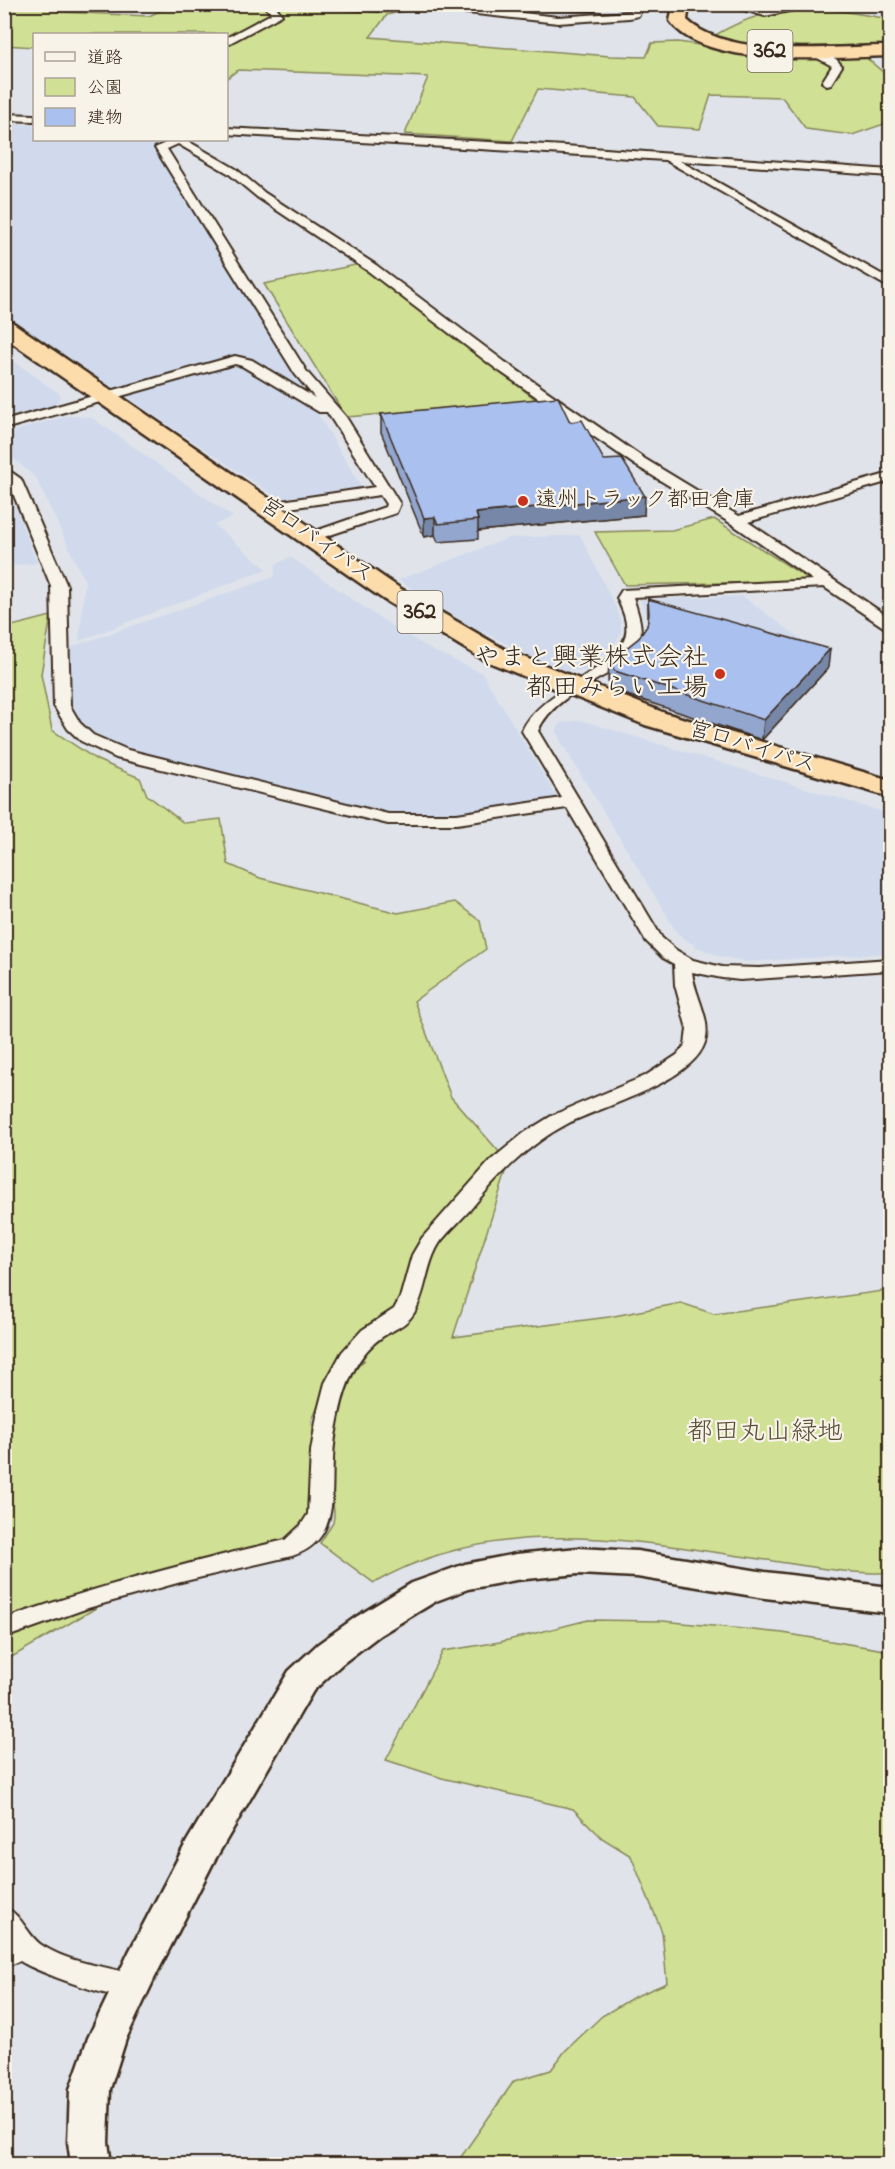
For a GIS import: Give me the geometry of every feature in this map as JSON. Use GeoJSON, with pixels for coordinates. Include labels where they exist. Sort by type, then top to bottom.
{"type":"FeatureCollection","features":[{"type":"Feature","properties":{"kind":"highway","name":"362"},"geometry":{"type":"LineString","coordinates":[[686,4],[680,11],[678,21],[691,35],[708,42],[763,51],[891,51]]}},
{"type":"Feature","properties":{"kind":"highway","name":"宮口バイパス"},"geometry":{"type":"LineString","coordinates":[[4,327],[96,399],[421,630],[479,660],[686,742],[891,804]]}},
{"type":"Feature","properties":{"kind":"highway","name":"宮口バイパス"},"geometry":{"type":"LineString","coordinates":[[4,345],[96,399],[268,507],[399,599],[495,655],[567,693],[891,789]]}},
{"type":"Feature","properties":{"kind":"street"},"geometry":{"type":"LineString","coordinates":[[228,41],[238,38],[260,22],[277,15],[268,4]]}},
{"type":"Feature","properties":{"kind":"street"},"geometry":{"type":"LineString","coordinates":[[311,4],[384,8],[502,4]]}},
{"type":"Feature","properties":{"kind":"street"},"geometry":{"type":"LineString","coordinates":[[524,4],[642,5]]}},
{"type":"Feature","properties":{"kind":"street"},"geometry":{"type":"LineString","coordinates":[[728,4],[765,13],[818,4]]}},
{"type":"Feature","properties":{"kind":"street"},"geometry":{"type":"LineString","coordinates":[[428,6],[567,20],[629,15],[634,14],[642,5]]}},
{"type":"Feature","properties":{"kind":"street"},"geometry":{"type":"LineString","coordinates":[[814,52],[837,66],[827,82]]}},
{"type":"Feature","properties":{"kind":"street"},"geometry":{"type":"LineString","coordinates":[[4,117],[33,118]]}},
{"type":"Feature","properties":{"kind":"street"},"geometry":{"type":"LineString","coordinates":[[228,131],[565,149],[888,174]]}},
{"type":"Feature","properties":{"kind":"street"},"geometry":{"type":"LineString","coordinates":[[177,141],[161,148],[302,374],[339,418],[393,504],[391,510],[312,537]]}},
{"type":"Feature","properties":{"kind":"street"},"geometry":{"type":"LineString","coordinates":[[181,141],[232,171],[261,195],[372,268],[500,365],[640,462],[737,521],[891,625]]}},
{"type":"Feature","properties":{"kind":"street"},"geometry":{"type":"LineString","coordinates":[[664,157],[891,284]]}},
{"type":"Feature","properties":{"kind":"street"},"geometry":{"type":"LineString","coordinates":[[4,425],[235,360],[247,363],[339,418]]}},
{"type":"Feature","properties":{"kind":"street"},"geometry":{"type":"LineString","coordinates":[[4,471],[14,478],[59,586],[62,706],[74,726],[87,738],[122,754],[388,819],[410,821],[466,819],[571,802]]}},
{"type":"Feature","properties":{"kind":"street"},"geometry":{"type":"LineString","coordinates":[[737,521],[891,477]]}},
{"type":"Feature","properties":{"kind":"street"},"geometry":{"type":"LineString","coordinates":[[268,507],[384,490]]}},
{"type":"Feature","properties":{"kind":"street"},"geometry":{"type":"LineString","coordinates":[[826,582],[627,593],[625,598],[636,629],[631,645],[617,662],[567,693],[535,718],[530,730],[655,942],[668,954],[704,971],[735,974],[891,965]]}},
{"type":"Feature","properties":{"kind":"street"},"geometry":{"type":"LineString","coordinates":[[5,1629],[84,1599],[292,1547],[302,1539],[318,1520],[324,1435],[338,1380],[345,1364],[360,1344],[375,1332],[392,1323],[404,1312],[430,1241],[482,1180],[504,1160],[560,1119],[657,1078],[676,1066],[692,1050],[697,1041],[697,1029],[683,986],[681,975],[683,963]]}},
{"type":"Feature","properties":{"kind":"street"},"geometry":{"type":"LineString","coordinates":[[91,2164],[88,2142],[90,2089],[107,2038],[200,1852],[256,1754],[301,1682],[330,1654],[368,1626],[424,1592],[465,1577],[516,1567],[578,1562],[637,1564],[765,1585],[891,1599]]}},
{"type":"Feature","properties":{"kind":"street"},"geometry":{"type":"LineString","coordinates":[[4,1918],[14,1951],[36,1957],[77,1974],[132,1986]]}},
{"type":"Feature","properties":{"kind":"shaded area"},"geometry":{"type":"Polygon","coordinates":[[[4,123],[33,125],[33,141],[156,141],[362,488],[279,499],[5,315],[4,123]]]}},
{"type":"Feature","properties":{"kind":"shaded area"},"geometry":{"type":"Polygon","coordinates":[[[5,355],[60,394],[57,405],[5,420],[5,355]]]}},
{"type":"Feature","properties":{"kind":"shaded area"},"geometry":{"type":"Polygon","coordinates":[[[67,416],[91,417],[233,517],[214,525],[267,569],[79,641],[85,582],[36,478],[5,451],[5,433],[67,416]]]}},
{"type":"Feature","properties":{"kind":"shaded area"},"geometry":{"type":"Polygon","coordinates":[[[5,481],[37,563],[5,566],[5,481]]]}},
{"type":"Feature","properties":{"kind":"shaded area"},"geometry":{"type":"Polygon","coordinates":[[[580,535],[616,608],[621,624],[621,633],[615,644],[586,671],[558,670],[469,625],[398,580],[509,538],[580,535]]]}},
{"type":"Feature","properties":{"kind":"shaded area"},"geometry":{"type":"Polygon","coordinates":[[[291,557],[381,619],[432,650],[482,673],[557,797],[553,801],[457,816],[414,818],[380,814],[124,751],[101,742],[86,731],[69,709],[67,667],[71,647],[274,577],[276,564],[291,557]]]}},
{"type":"Feature","properties":{"kind":"shaded area"},"geometry":{"type":"Polygon","coordinates":[[[742,596],[830,660],[828,665],[646,613],[640,600],[742,596]]]}},
{"type":"Feature","properties":{"kind":"shaded area"},"geometry":{"type":"Polygon","coordinates":[[[580,720],[890,814],[890,953],[747,962],[719,956],[697,947],[678,934],[561,742],[556,731],[561,723],[580,720]]]}},
{"type":"Feature","properties":{"kind":"green space"},"geometry":{"type":"Polygon","coordinates":[[[175,4],[451,5],[426,5],[387,15],[370,37],[610,56],[646,57],[652,43],[678,42],[749,52],[864,56],[890,75],[890,122],[852,135],[806,129],[782,97],[711,95],[700,129],[658,126],[635,97],[538,89],[512,141],[405,134],[428,77],[238,70],[228,77],[228,33],[33,33],[33,47],[5,45],[4,5],[44,5],[61,12],[149,16],[175,4]]]}},
{"type":"Feature","properties":{"kind":"green space"},"geometry":{"type":"Polygon","coordinates":[[[811,6],[890,19],[890,47],[823,51],[776,50],[732,44],[712,37],[737,24],[760,16],[811,6]]]}},
{"type":"Feature","properties":{"kind":"green space"},"geometry":{"type":"Polygon","coordinates":[[[360,264],[539,402],[346,417],[264,284],[360,264]]]}},
{"type":"Feature","properties":{"kind":"green space"},"geometry":{"type":"Polygon","coordinates":[[[714,519],[812,581],[625,585],[595,532],[672,530],[714,519]]]}},
{"type":"Feature","properties":{"kind":"green space","name":"都田丸山緑地"},"geometry":{"type":"Polygon","coordinates":[[[51,616],[41,674],[52,730],[97,760],[140,778],[147,795],[184,823],[221,819],[228,864],[260,878],[398,913],[455,902],[480,921],[486,949],[414,1001],[451,1097],[509,1163],[453,1337],[609,1317],[681,1303],[714,1314],[890,1290],[890,1573],[832,1570],[672,1546],[570,1538],[519,1539],[470,1547],[421,1561],[374,1583],[320,1543],[333,1523],[334,1516],[330,1465],[337,1415],[348,1382],[365,1360],[336,1366],[312,1420],[320,1497],[294,1542],[108,1601],[5,1661],[4,628],[51,616]]]}},
{"type":"Feature","properties":{"kind":"green space"},"geometry":{"type":"Polygon","coordinates":[[[588,1620],[663,1621],[783,1633],[890,1651],[890,2164],[456,2164],[514,2081],[551,2070],[565,2051],[602,2016],[634,1997],[667,1983],[662,1932],[631,1856],[602,1838],[573,1809],[442,1778],[386,1760],[443,1651],[500,1642],[588,1620]]]}},
{"type":"Feature","properties":{"kind":"building"},"geometry":{"type":"Polygon","coordinates":[[[558,397],[570,422],[582,420],[604,460],[622,459],[645,496],[476,513],[478,520],[438,524],[435,517],[424,518],[381,414],[558,397]]]}},
{"type":"Feature","properties":{"kind":"building","name":"やまと興業株式会社 都田みらい工場"},"geometry":{"type":"Polygon","coordinates":[[[648,599],[830,649],[764,720],[615,671],[609,662],[639,638],[647,626],[648,599]]]}},
{"type":"Feature","properties":{"kind":"place","name":"遠州トラック都田倉庫"},"geometry":{"type":"Point","coordinates":[523,501]}},
{"type":"Feature","properties":{"kind":"place","name":"やまと興業株式会社 都田みらい工場"},"geometry":{"type":"Point","coordinates":[720,674]}}]}
